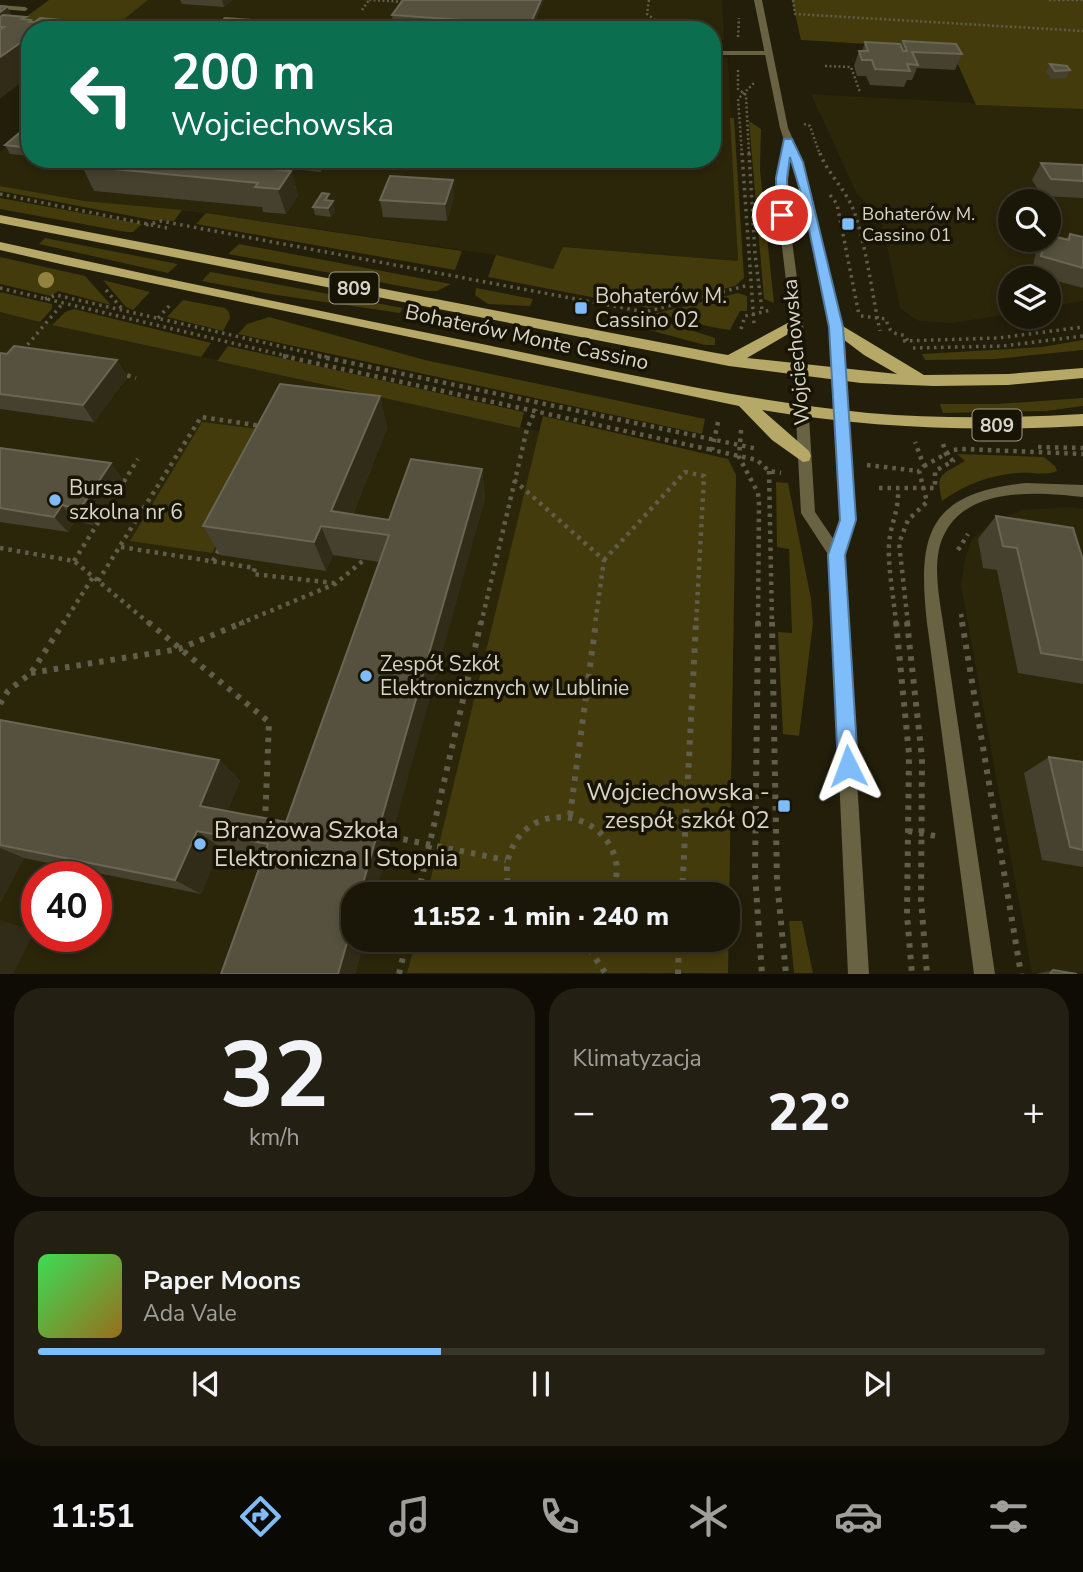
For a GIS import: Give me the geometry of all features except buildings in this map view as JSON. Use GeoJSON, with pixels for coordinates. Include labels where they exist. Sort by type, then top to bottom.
{"type":"FeatureCollection","features":[{"type":"Feature","properties":{"kind":"main road","name":"Bohaterów Monte Cassino"},"geometry":{"type":"LineString","coordinates":[[0,219],[729,361],[841,377]]}},
{"type":"Feature","properties":{"kind":"main road","name":"Bohaterów Monte Cassino"},"geometry":{"type":"LineString","coordinates":[[0,246],[252,302],[745,402],[842,417]]}},
{"type":"Feature","properties":{"kind":"main road"},"geometry":{"type":"LineString","coordinates":[[729,361],[797,323]]}},
{"type":"Feature","properties":{"kind":"main road"},"geometry":{"type":"LineString","coordinates":[[836,327],[869,351],[925,382]]}},
{"type":"Feature","properties":{"kind":"main road","name":"809"},"geometry":{"type":"LineString","coordinates":[[841,377],[925,382],[1021,380],[1083,373]]}},
{"type":"Feature","properties":{"kind":"main road"},"geometry":{"type":"LineString","coordinates":[[745,402],[778,436],[803,456]]}},
{"type":"Feature","properties":{"kind":"main road","name":"809"},"geometry":{"type":"LineString","coordinates":[[842,417],[937,426],[1017,425],[1083,420]]}},
{"type":"Feature","properties":{"kind":"street","name":"Wojciechowska"},"geometry":{"type":"LineString","coordinates":[[758,0],[788,141],[798,162],[808,200],[836,327],[848,520],[836,555],[859,974]]}},
{"type":"Feature","properties":{"kind":"street","name":"Wojciechowska"},"geometry":{"type":"LineString","coordinates":[[788,141],[781,196],[797,323],[808,513],[836,555]]}},
{"type":"Feature","properties":{"kind":"street"},"geometry":{"type":"LineString","coordinates":[[985,974],[930,573],[934,543],[940,527],[953,513],[972,501],[1017,488],[1042,487],[1083,491]]}},
{"type":"Feature","properties":{"kind":"lane"},"geometry":{"type":"LineString","coordinates":[[0,7],[25,9]]}},
{"type":"Feature","properties":{"kind":"lane"},"geometry":{"type":"LineString","coordinates":[[225,19],[253,21]]}},
{"type":"Feature","properties":{"kind":"lane"},"geometry":{"type":"LineString","coordinates":[[721,54],[768,53]]}},
{"type":"Feature","properties":{"kind":"path"},"geometry":{"type":"LineString","coordinates":[[369,0],[407,2]]}},
{"type":"Feature","properties":{"kind":"path"},"geometry":{"type":"LineString","coordinates":[[649,0],[647,14],[656,21]]}},
{"type":"Feature","properties":{"kind":"path"},"geometry":{"type":"LineString","coordinates":[[793,0],[794,14],[1083,31]]}},
{"type":"Feature","properties":{"kind":"path"},"geometry":{"type":"LineString","coordinates":[[1049,0],[1083,0]]}},
{"type":"Feature","properties":{"kind":"path"},"geometry":{"type":"LineString","coordinates":[[739,13],[738,89],[746,95],[754,242],[762,310]]}},
{"type":"Feature","properties":{"kind":"path"},"geometry":{"type":"LineString","coordinates":[[825,66],[851,67],[860,92]]}},
{"type":"Feature","properties":{"kind":"path"},"geometry":{"type":"LineString","coordinates":[[755,320],[749,285],[738,99],[772,67]]}},
{"type":"Feature","properties":{"kind":"path"},"geometry":{"type":"LineString","coordinates":[[810,126],[823,162],[845,190],[855,214],[879,329]]}},
{"type":"Feature","properties":{"kind":"path"},"geometry":{"type":"LineString","coordinates":[[0,194],[168,228]]}},
{"type":"Feature","properties":{"kind":"path"},"geometry":{"type":"LineString","coordinates":[[119,242],[150,223],[161,221],[645,312],[749,285]]}},
{"type":"Feature","properties":{"kind":"path"},"geometry":{"type":"LineString","coordinates":[[0,288],[221,342],[536,409],[757,460],[769,471],[781,473]]}},
{"type":"Feature","properties":{"kind":"path"},"geometry":{"type":"LineString","coordinates":[[45,299],[56,295],[226,336],[738,446]]}},
{"type":"Feature","properties":{"kind":"path"},"geometry":{"type":"LineString","coordinates":[[19,355],[64,303]]}},
{"type":"Feature","properties":{"kind":"path"},"geometry":{"type":"LineString","coordinates":[[740,333],[745,316],[771,310]]}},
{"type":"Feature","properties":{"kind":"path"},"geometry":{"type":"LineString","coordinates":[[850,315],[886,318],[894,334],[904,335],[916,358]]}},
{"type":"Feature","properties":{"kind":"path"},"geometry":{"type":"LineString","coordinates":[[898,341],[998,338],[1083,327]]}},
{"type":"Feature","properties":{"kind":"path"},"geometry":{"type":"LineString","coordinates":[[912,348],[1003,346],[1083,336]]}},
{"type":"Feature","properties":{"kind":"path"},"geometry":{"type":"LineString","coordinates":[[25,347],[29,354]]}},
{"type":"Feature","properties":{"kind":"path"},"geometry":{"type":"LineString","coordinates":[[106,371],[131,374],[136,378]]}},
{"type":"Feature","properties":{"kind":"path"},"geometry":{"type":"LineString","coordinates":[[421,882],[514,480],[527,429],[536,409]]}},
{"type":"Feature","properties":{"kind":"path"},"geometry":{"type":"LineString","coordinates":[[0,704],[8,691],[31,673],[95,579],[121,547],[201,417],[268,427]]}},
{"type":"Feature","properties":{"kind":"path"},"geometry":{"type":"LineString","coordinates":[[712,450],[718,422]]}},
{"type":"Feature","properties":{"kind":"path"},"geometry":{"type":"LineString","coordinates":[[741,430],[739,457],[758,493],[759,504],[755,874],[761,974]]}},
{"type":"Feature","properties":{"kind":"path"},"geometry":{"type":"LineString","coordinates":[[879,488],[898,491],[923,486],[935,488],[935,471],[953,461],[946,454],[942,441]]}},
{"type":"Feature","properties":{"kind":"path"},"geometry":{"type":"LineString","coordinates":[[915,443],[926,502],[923,508],[908,520],[900,543],[922,758],[921,900],[927,974]]}},
{"type":"Feature","properties":{"kind":"path"},"geometry":{"type":"LineString","coordinates":[[881,467],[921,469],[946,454],[962,450],[1083,454]]}},
{"type":"Feature","properties":{"kind":"path"},"geometry":{"type":"LineString","coordinates":[[74,561],[138,459]]}},
{"type":"Feature","properties":{"kind":"path"},"geometry":{"type":"LineString","coordinates":[[769,471],[777,881],[786,974]]}},
{"type":"Feature","properties":{"kind":"path"},"geometry":{"type":"LineString","coordinates":[[570,815],[604,560],[685,472],[704,476],[683,882]]}},
{"type":"Feature","properties":{"kind":"path"},"geometry":{"type":"LineString","coordinates":[[514,480],[604,560]]}},
{"type":"Feature","properties":{"kind":"path"},"geometry":{"type":"LineString","coordinates":[[898,491],[899,508],[890,534],[889,549],[909,754],[907,915],[912,974]]}},
{"type":"Feature","properties":{"kind":"path"},"geometry":{"type":"LineString","coordinates":[[956,564],[958,551],[976,527]]}},
{"type":"Feature","properties":{"kind":"path"},"geometry":{"type":"LineString","coordinates":[[213,561],[225,537]]}},
{"type":"Feature","properties":{"kind":"path"},"geometry":{"type":"LineString","coordinates":[[121,547],[256,568],[253,574],[335,584]]}},
{"type":"Feature","properties":{"kind":"path"},"geometry":{"type":"LineString","coordinates":[[0,548],[74,561],[269,722],[265,832]]}},
{"type":"Feature","properties":{"kind":"path"},"geometry":{"type":"LineString","coordinates":[[31,673],[179,649],[335,584],[365,559]]}},
{"type":"Feature","properties":{"kind":"path"},"geometry":{"type":"LineString","coordinates":[[960,603],[1021,974]]}},
{"type":"Feature","properties":{"kind":"path"},"geometry":{"type":"LineString","coordinates":[[506,882],[506,860],[513,843],[531,824],[554,815],[570,815],[587,822],[601,834],[611,850],[617,869],[615,882]]}},
{"type":"Feature","properties":{"kind":"path"},"geometry":{"type":"LineString","coordinates":[[908,831],[947,838]]}},
{"type":"Feature","properties":{"kind":"path"},"geometry":{"type":"LineString","coordinates":[[392,837],[506,860]]}},
{"type":"Feature","properties":{"kind":"path"},"geometry":{"type":"LineString","coordinates":[[399,974],[404,952]]}},
{"type":"Feature","properties":{"kind":"path"},"geometry":{"type":"LineString","coordinates":[[591,952],[606,974]]}},
{"type":"Feature","properties":{"kind":"path"},"geometry":{"type":"LineString","coordinates":[[678,974],[679,952]]}},
{"type":"Feature","properties":{"kind":"shaded area"},"geometry":{"type":"Polygon","coordinates":[[[49,0],[148,0],[122,21],[19,22],[49,0]]]}},
{"type":"Feature","properties":{"kind":"shaded area"},"geometry":{"type":"Polygon","coordinates":[[[148,0],[722,0],[724,40],[721,40],[721,21],[122,21],[148,0]]]}},
{"type":"Feature","properties":{"kind":"shaded area"},"geometry":{"type":"Polygon","coordinates":[[[792,0],[1083,0],[1083,109],[976,105],[951,49],[801,40],[792,0]]]}},
{"type":"Feature","properties":{"kind":"shaded area"},"geometry":{"type":"Polygon","coordinates":[[[721,58],[728,58],[738,261],[563,247],[553,269],[496,255],[206,213],[85,201],[0,186],[0,152],[21,133],[21,168],[721,168],[721,58]]]}},
{"type":"Feature","properties":{"kind":"shaded area"},"geometry":{"type":"Polygon","coordinates":[[[811,94],[1083,109],[1083,301],[1061,305],[1061,266],[998,266],[998,316],[953,323],[919,321],[900,308],[881,217],[857,194],[811,94]]]}},
{"type":"Feature","properties":{"kind":"shaded area"},"geometry":{"type":"Polygon","coordinates":[[[730,118],[734,118],[744,278],[735,286],[648,308],[488,277],[496,255],[553,269],[563,247],[738,261],[730,118]]]}},
{"type":"Feature","properties":{"kind":"shaded area"},"geometry":{"type":"Polygon","coordinates":[[[749,121],[761,129],[760,170],[774,303],[764,299],[749,121]]]}},
{"type":"Feature","properties":{"kind":"shaded area"},"geometry":{"type":"Polygon","coordinates":[[[0,186],[85,201],[182,210],[174,221],[152,220],[0,191],[0,186]]]}},
{"type":"Feature","properties":{"kind":"shaded area"},"geometry":{"type":"Polygon","coordinates":[[[0,198],[142,224],[133,232],[126,232],[0,209],[0,198]]]}},
{"type":"Feature","properties":{"kind":"shaded area"},"geometry":{"type":"Polygon","coordinates":[[[206,213],[462,251],[455,270],[196,224],[206,213]]]}},
{"type":"Feature","properties":{"kind":"shaded area"},"geometry":{"type":"Polygon","coordinates":[[[45,238],[178,264],[168,273],[39,244],[45,238]]]}},
{"type":"Feature","properties":{"kind":"shaded area"},"geometry":{"type":"Polygon","coordinates":[[[239,244],[451,284],[437,291],[427,291],[228,254],[239,244]]]}},
{"type":"Feature","properties":{"kind":"shaded area"},"geometry":{"type":"Polygon","coordinates":[[[0,257],[85,276],[111,305],[58,291],[51,296],[0,284],[0,257]]]}},
{"type":"Feature","properties":{"kind":"shaded area"},"geometry":{"type":"Polygon","coordinates":[[[210,272],[403,308],[400,313],[202,281],[210,272]]]}},
{"type":"Feature","properties":{"kind":"shaded area"},"geometry":{"type":"Polygon","coordinates":[[[103,280],[150,292],[133,310],[126,307],[103,280]]]}},
{"type":"Feature","properties":{"kind":"shaded area"},"geometry":{"type":"Polygon","coordinates":[[[476,288],[533,299],[530,306],[488,304],[475,295],[476,288]]]}},
{"type":"Feature","properties":{"kind":"shaded area"},"geometry":{"type":"Polygon","coordinates":[[[0,292],[52,304],[52,309],[40,322],[0,312],[0,292]]]}},
{"type":"Feature","properties":{"kind":"shaded area"},"geometry":{"type":"Polygon","coordinates":[[[738,293],[747,296],[747,311],[740,311],[730,330],[653,314],[738,293]]]}},
{"type":"Feature","properties":{"kind":"shaded area"},"geometry":{"type":"Polygon","coordinates":[[[183,300],[225,308],[230,318],[223,331],[167,317],[183,300]]]}},
{"type":"Feature","properties":{"kind":"shaded area"},"geometry":{"type":"Polygon","coordinates":[[[74,309],[211,343],[201,357],[52,325],[65,312],[74,309]]]}},
{"type":"Feature","properties":{"kind":"shaded area","name":"Zespół Szkół Elektronicznych w Lublinie"},"geometry":{"type":"Polygon","coordinates":[[[0,312],[736,475],[729,882],[341,882],[341,952],[728,952],[728,973],[0,974],[0,312]]]}},
{"type":"Feature","properties":{"kind":"shaded area"},"geometry":{"type":"Polygon","coordinates":[[[269,317],[425,360],[705,419],[702,434],[238,334],[247,324],[269,317]]]}},
{"type":"Feature","properties":{"kind":"shaded area"},"geometry":{"type":"Polygon","coordinates":[[[637,318],[672,324],[715,338],[715,345],[705,345],[634,326],[637,318]]]}},
{"type":"Feature","properties":{"kind":"shaded area"},"geometry":{"type":"Polygon","coordinates":[[[1083,340],[1083,350],[995,359],[925,360],[922,354],[1042,347],[1083,340]]]}},
{"type":"Feature","properties":{"kind":"shaded area"},"geometry":{"type":"Polygon","coordinates":[[[228,346],[524,412],[520,428],[217,361],[228,346]]]}},
{"type":"Feature","properties":{"kind":"shaded area"},"geometry":{"type":"Polygon","coordinates":[[[1083,398],[1083,406],[1046,411],[943,413],[940,404],[997,404],[1083,398]]]}},
{"type":"Feature","properties":{"kind":"shaded area"},"geometry":{"type":"Polygon","coordinates":[[[543,416],[728,459],[736,475],[729,882],[430,882],[543,416]]]}},
{"type":"Feature","properties":{"kind":"shaded area"},"geometry":{"type":"Polygon","coordinates":[[[202,422],[275,431],[212,553],[130,541],[202,422]]]}},
{"type":"Feature","properties":{"kind":"shaded area"},"geometry":{"type":"Polygon","coordinates":[[[957,454],[1044,457],[1057,471],[988,478],[969,485],[942,501],[939,484],[942,475],[965,461],[957,454]]]}},
{"type":"Feature","properties":{"kind":"shaded area"},"geometry":{"type":"Polygon","coordinates":[[[776,482],[788,483],[811,599],[813,623],[799,736],[783,734],[778,632],[792,633],[789,549],[777,547],[776,482]]]}},
{"type":"Feature","properties":{"kind":"shaded area"},"geometry":{"type":"Polygon","coordinates":[[[1070,507],[1083,509],[1083,973],[1032,973],[961,586],[965,559],[972,539],[994,521],[1022,510],[1070,507]]]}},
{"type":"Feature","properties":{"kind":"shaded area"},"geometry":{"type":"Polygon","coordinates":[[[789,921],[802,921],[813,973],[794,973],[789,921]]]}},
{"type":"Feature","properties":{"kind":"shaded area"},"geometry":{"type":"Polygon","coordinates":[[[413,952],[728,952],[728,973],[407,973],[413,952]]]}},
{"type":"Feature","properties":{"kind":"place","name":"Bohaterów M. Cassino 01"},"geometry":{"type":"Point","coordinates":[848,224]}},
{"type":"Feature","properties":{"kind":"place","name":"Bohaterów M. Cassino 02"},"geometry":{"type":"Point","coordinates":[581,308]}},
{"type":"Feature","properties":{"kind":"place","name":"Bursa szkolna nr 6"},"geometry":{"type":"Point","coordinates":[55,500]}},
{"type":"Feature","properties":{"kind":"place","name":"Zespół Szkół Elektronicznych w Lublinie"},"geometry":{"type":"Point","coordinates":[366,676]}},
{"type":"Feature","properties":{"kind":"place","name":"Wojciechowska - zespół szkół 02"},"geometry":{"type":"Point","coordinates":[784,806]}},
{"type":"Feature","properties":{"kind":"place","name":"Branżowa Szkoła Elektroniczna I Stopnia"},"geometry":{"type":"Point","coordinates":[200,844]}},
{"type":"Feature","properties":{"kind":"route"},"geometry":{"type":"LineString","coordinates":[[782,215],[781,178],[788,141],[798,162],[808,200],[836,327],[841,377],[848,520],[836,555],[848,766]]}}]}
